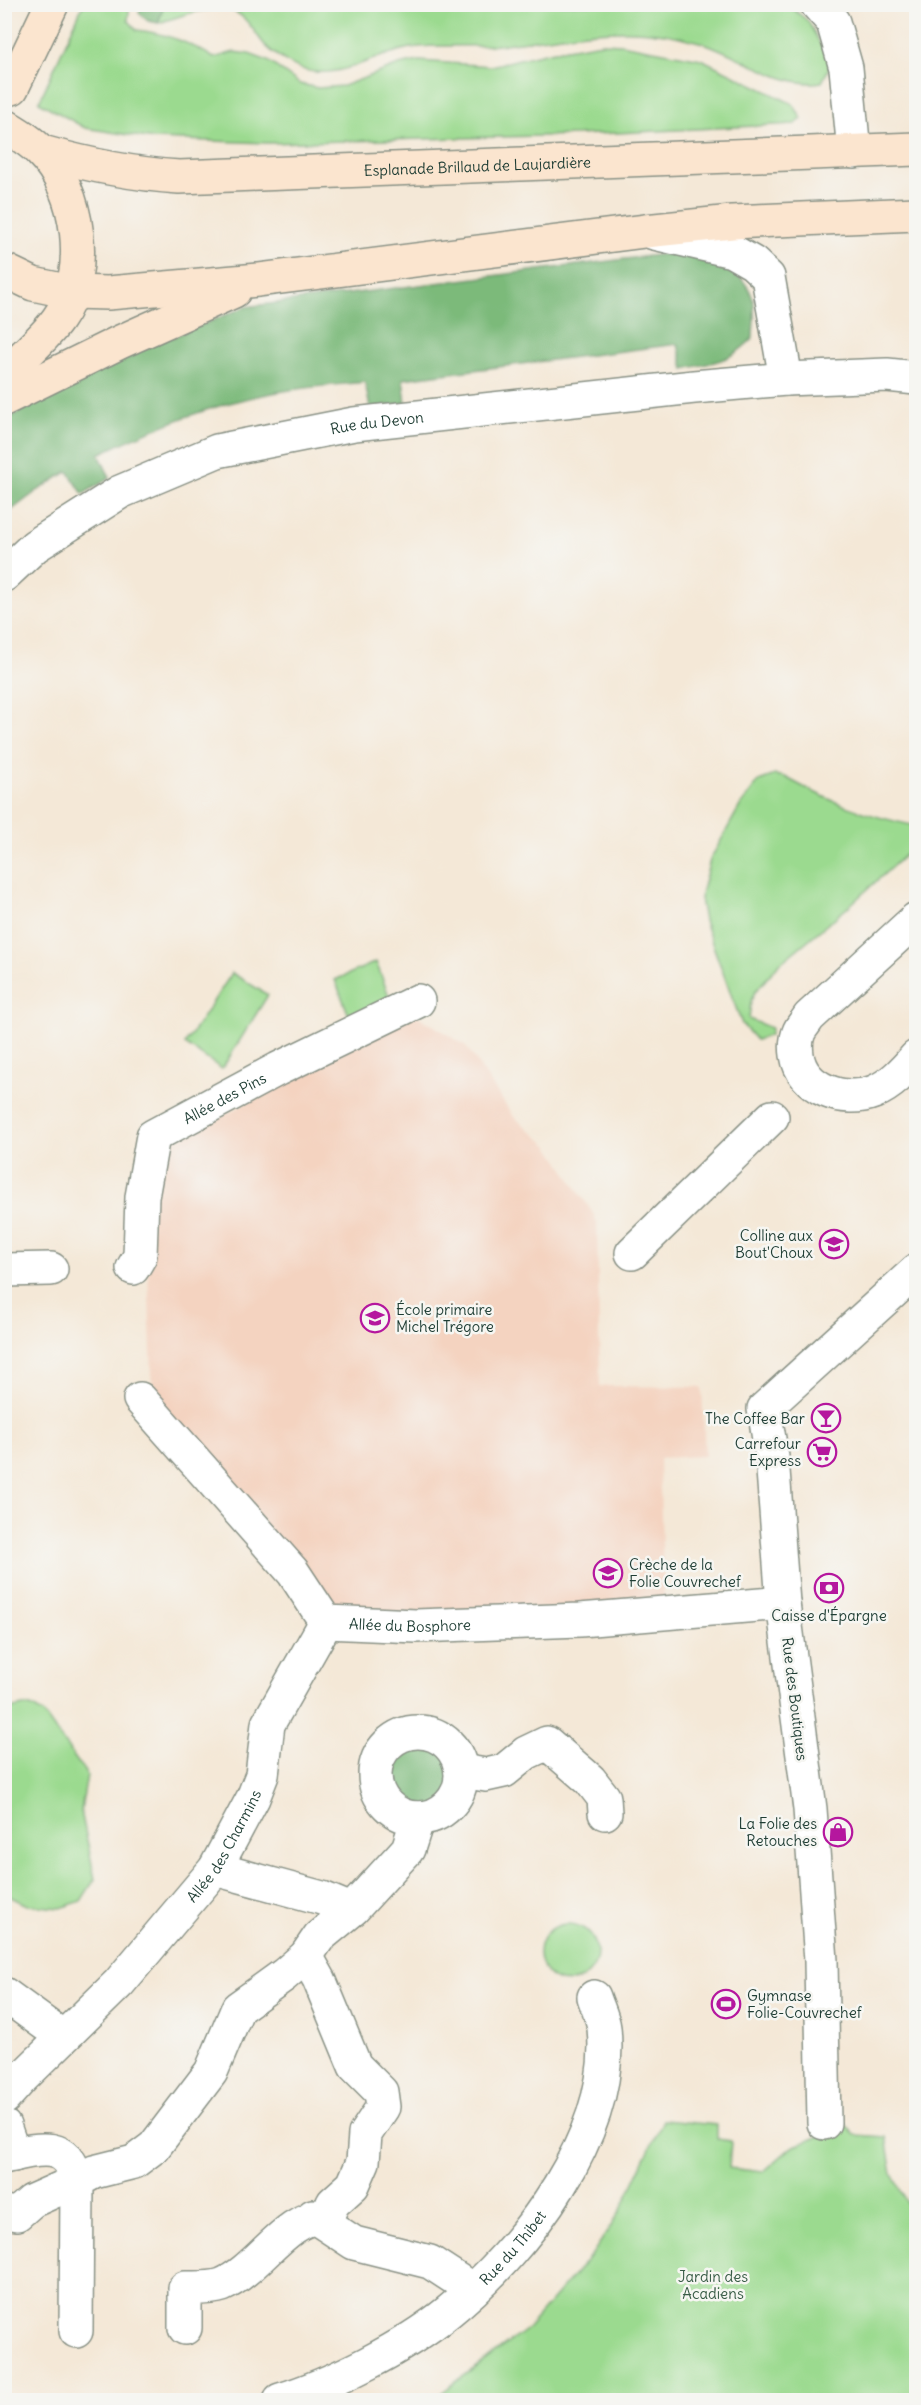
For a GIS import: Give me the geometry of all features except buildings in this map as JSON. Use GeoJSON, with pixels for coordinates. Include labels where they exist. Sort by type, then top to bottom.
{"type":"FeatureCollection","features":[{"type":"Feature","properties":{"kind":"street"},"geometry":{"type":"LineString","coordinates":[[12,88],[52,4]]}},
{"type":"Feature","properties":{"kind":"street"},"geometry":{"type":"LineString","coordinates":[[817,4],[833,22],[846,68],[854,152]]}},
{"type":"Feature","properties":{"kind":"street"},"geometry":{"type":"LineString","coordinates":[[4,125],[51,158],[70,200],[75,219],[77,256],[71,292],[58,318],[4,375]]}},
{"type":"Feature","properties":{"kind":"street","name":"Esplanade Brillaud de Laujardière"},"geometry":{"type":"LineString","coordinates":[[51,158],[120,172],[179,177],[916,149]]}},
{"type":"Feature","properties":{"kind":"street"},"geometry":{"type":"LineString","coordinates":[[4,270],[33,284],[71,292],[108,293],[258,280],[732,222],[916,214]]}},
{"type":"Feature","properties":{"kind":"street"},"geometry":{"type":"LineString","coordinates":[[645,231],[732,251],[753,262],[768,277],[786,379]]}},
{"type":"Feature","properties":{"kind":"street"},"geometry":{"type":"LineString","coordinates":[[4,399],[110,346],[258,280]]}},
{"type":"Feature","properties":{"kind":"street","name":"Rue du Devon"},"geometry":{"type":"LineString","coordinates":[[4,575],[35,546],[120,492],[217,451],[354,424],[694,387],[786,379],[888,375],[916,378]]}},
{"type":"Feature","properties":{"kind":"street"},"geometry":{"type":"LineString","coordinates":[[916,919],[809,1017],[798,1033],[796,1046],[798,1059],[808,1080],[836,1095],[850,1097],[872,1093],[886,1087],[916,1057]]}},
{"type":"Feature","properties":{"kind":"street","name":"Allée des Pins"},"geometry":{"type":"LineString","coordinates":[[133,1268],[140,1256],[142,1197],[153,1136],[278,1069],[418,1001]]}},
{"type":"Feature","properties":{"kind":"street"},"geometry":{"type":"LineString","coordinates":[[632,1253],[772,1117]]}},
{"type":"Feature","properties":{"kind":"street"},"geometry":{"type":"LineString","coordinates":[[4,1270],[51,1269]]}},
{"type":"Feature","properties":{"kind":"street","name":"Rue des Boutiques"},"geometry":{"type":"LineString","coordinates":[[824,2123],[820,1961],[810,1809],[783,1603],[772,1457],[764,1409],[916,1271]]}},
{"type":"Feature","properties":{"kind":"street"},"geometry":{"type":"LineString","coordinates":[[140,1399],[293,1572],[326,1622]]}},
{"type":"Feature","properties":{"kind":"street","name":"Allée du Bosphore"},"geometry":{"type":"LineString","coordinates":[[326,1622],[416,1626],[580,1620],[783,1603]]}},
{"type":"Feature","properties":{"kind":"street","name":"Allée des Charmins"},"geometry":{"type":"LineString","coordinates":[[4,2098],[118,1983],[215,1869],[253,1798],[262,1775],[268,1724],[326,1622]]}},
{"type":"Feature","properties":{"kind":"street"},"geometry":{"type":"LineString","coordinates":[[420,1731],[440,1737],[454,1751],[461,1771],[460,1785],[449,1804],[433,1815],[418,1818],[404,1816],[384,1802],[377,1790],[375,1773],[381,1752],[391,1740],[403,1734],[420,1731]]}},
{"type":"Feature","properties":{"kind":"street"},"geometry":{"type":"LineString","coordinates":[[461,1771],[486,1775],[504,1771],[526,1753],[548,1743],[591,1779],[603,1798],[605,1813]]}},
{"type":"Feature","properties":{"kind":"street"},"geometry":{"type":"LineString","coordinates":[[4,2212],[17,2214],[32,2201],[94,2172],[134,2162],[154,2148],[211,2072],[238,2008],[306,1956],[319,1937],[351,1910],[408,1849],[418,1818]]}},
{"type":"Feature","properties":{"kind":"street"},"geometry":{"type":"LineString","coordinates":[[215,1869],[322,1898],[351,1910]]}},
{"type":"Feature","properties":{"kind":"street"},"geometry":{"type":"LineString","coordinates":[[185,2328],[184,2288],[219,2286],[232,2280],[300,2222],[314,2216],[324,2216],[333,2203],[353,2185],[363,2162],[365,2134],[383,2107],[381,2092],[355,2066],[319,1979],[306,1956]]}},
{"type":"Feature","properties":{"kind":"street"},"geometry":{"type":"LineString","coordinates":[[4,1994],[63,2037]]}},
{"type":"Feature","properties":{"kind":"street","name":"Rue du Thibet"},"geometry":{"type":"LineString","coordinates":[[283,2399],[350,2372],[403,2344],[447,2313],[505,2257],[545,2206],[568,2169],[592,2118],[601,2089],[604,2026],[594,1997]]}},
{"type":"Feature","properties":{"kind":"street"},"geometry":{"type":"LineString","coordinates":[[8,2146],[58,2151],[74,2165],[78,2181],[76,2331]]}},
{"type":"Feature","properties":{"kind":"street"},"geometry":{"type":"LineString","coordinates":[[314,2216],[354,2243],[430,2262],[473,2290]]}},
{"type":"Feature","properties":{"kind":"shaded area","name":"École primaire Michel Trégore"},"geometry":{"type":"Polygon","coordinates":[[[415,1014],[466,1046],[513,1116],[549,1146],[594,1215],[597,1224],[600,1386],[702,1387],[705,1456],[659,1458],[664,1604],[347,1616],[153,1401],[145,1196],[162,1148],[415,1014]]]}},
{"type":"Feature","properties":{"kind":"green space"},"geometry":{"type":"Polygon","coordinates":[[[130,4],[128,20],[137,30],[177,40],[214,58],[234,52],[249,54],[268,61],[300,84],[318,88],[343,86],[399,65],[419,61],[491,66],[549,52],[602,43],[621,44],[701,59],[793,104],[802,119],[795,124],[577,135],[268,143],[154,139],[85,128],[39,102],[83,5],[130,4]]]}},
{"type":"Feature","properties":{"kind":"green space"},"geometry":{"type":"Polygon","coordinates":[[[164,4],[788,5],[808,21],[831,64],[822,82],[807,83],[777,76],[717,48],[693,40],[651,32],[603,31],[497,45],[411,48],[339,70],[315,72],[294,66],[274,53],[235,12],[220,9],[202,10],[158,23],[164,4]]]}},
{"type":"Feature","properties":{"kind":"green space"},"geometry":{"type":"Polygon","coordinates":[[[141,5],[164,5],[158,23],[148,21],[139,13],[141,5]]]}},
{"type":"Feature","properties":{"kind":"green space"},"geometry":{"type":"Polygon","coordinates":[[[681,252],[724,267],[742,280],[749,289],[753,300],[753,338],[737,352],[722,360],[684,369],[678,344],[403,379],[406,403],[370,408],[365,382],[278,392],[209,409],[143,434],[99,454],[110,478],[83,494],[68,471],[5,515],[5,420],[107,364],[245,307],[681,252]]]}},
{"type":"Feature","properties":{"kind":"green space"},"geometry":{"type":"Polygon","coordinates":[[[775,775],[785,777],[849,807],[916,826],[916,845],[847,908],[778,965],[755,992],[751,1001],[749,1019],[771,1028],[770,1035],[756,1040],[742,1024],[704,921],[700,898],[710,860],[740,806],[759,781],[775,775]]]}},
{"type":"Feature","properties":{"kind":"green space"},"geometry":{"type":"Polygon","coordinates":[[[376,962],[391,1001],[350,1018],[335,980],[376,962]]]}},
{"type":"Feature","properties":{"kind":"green space"},"geometry":{"type":"Polygon","coordinates":[[[232,973],[268,995],[222,1069],[185,1044],[232,973]]]}},
{"type":"Feature","properties":{"kind":"green space"},"geometry":{"type":"Polygon","coordinates":[[[31,1706],[43,1713],[87,1775],[81,1811],[95,1879],[81,1901],[61,1908],[27,1905],[5,1894],[5,1710],[31,1706]]]}},
{"type":"Feature","properties":{"kind":"green space"},"geometry":{"type":"Polygon","coordinates":[[[418,1740],[431,1743],[443,1750],[450,1762],[453,1775],[450,1788],[443,1800],[431,1807],[418,1810],[405,1807],[393,1800],[386,1788],[383,1775],[386,1762],[393,1750],[405,1743],[418,1740]]]}},
{"type":"Feature","properties":{"kind":"green space"},"geometry":{"type":"Polygon","coordinates":[[[568,1924],[579,1926],[592,1937],[597,1953],[595,1964],[584,1977],[568,1982],[557,1980],[544,1969],[539,1953],[541,1942],[552,1929],[568,1924]]]}},
{"type":"Feature","properties":{"kind":"green space","name":"Jardin des Acadiens"},"geometry":{"type":"Polygon","coordinates":[[[663,2120],[717,2125],[717,2139],[731,2141],[729,2168],[763,2172],[792,2147],[846,2126],[855,2135],[886,2137],[892,2174],[916,2220],[916,2400],[432,2400],[528,2328],[593,2253],[619,2214],[663,2120]]]}},
{"type":"Feature","properties":{"kind":"place","name":"Colline aux Bout'Choux"},"geometry":{"type":"Point","coordinates":[834,1244]}},
{"type":"Feature","properties":{"kind":"place","name":"École primaire Michel Trégore"},"geometry":{"type":"Point","coordinates":[375,1318]}},
{"type":"Feature","properties":{"kind":"place","name":"The Coffee Bar"},"geometry":{"type":"Point","coordinates":[826,1418]}},
{"type":"Feature","properties":{"kind":"place","name":"Carrefour Express"},"geometry":{"type":"Point","coordinates":[822,1452]}},
{"type":"Feature","properties":{"kind":"place","name":"Crèche de la Folie Couvrechef"},"geometry":{"type":"Point","coordinates":[608,1573]}},
{"type":"Feature","properties":{"kind":"place","name":"Caisse d'Épargne"},"geometry":{"type":"Point","coordinates":[829,1588]}},
{"type":"Feature","properties":{"kind":"place","name":"La Folie des Retouches"},"geometry":{"type":"Point","coordinates":[838,1832]}},
{"type":"Feature","properties":{"kind":"place","name":"Gymnase Folie-Couvrechef"},"geometry":{"type":"Point","coordinates":[726,2004]}}]}
